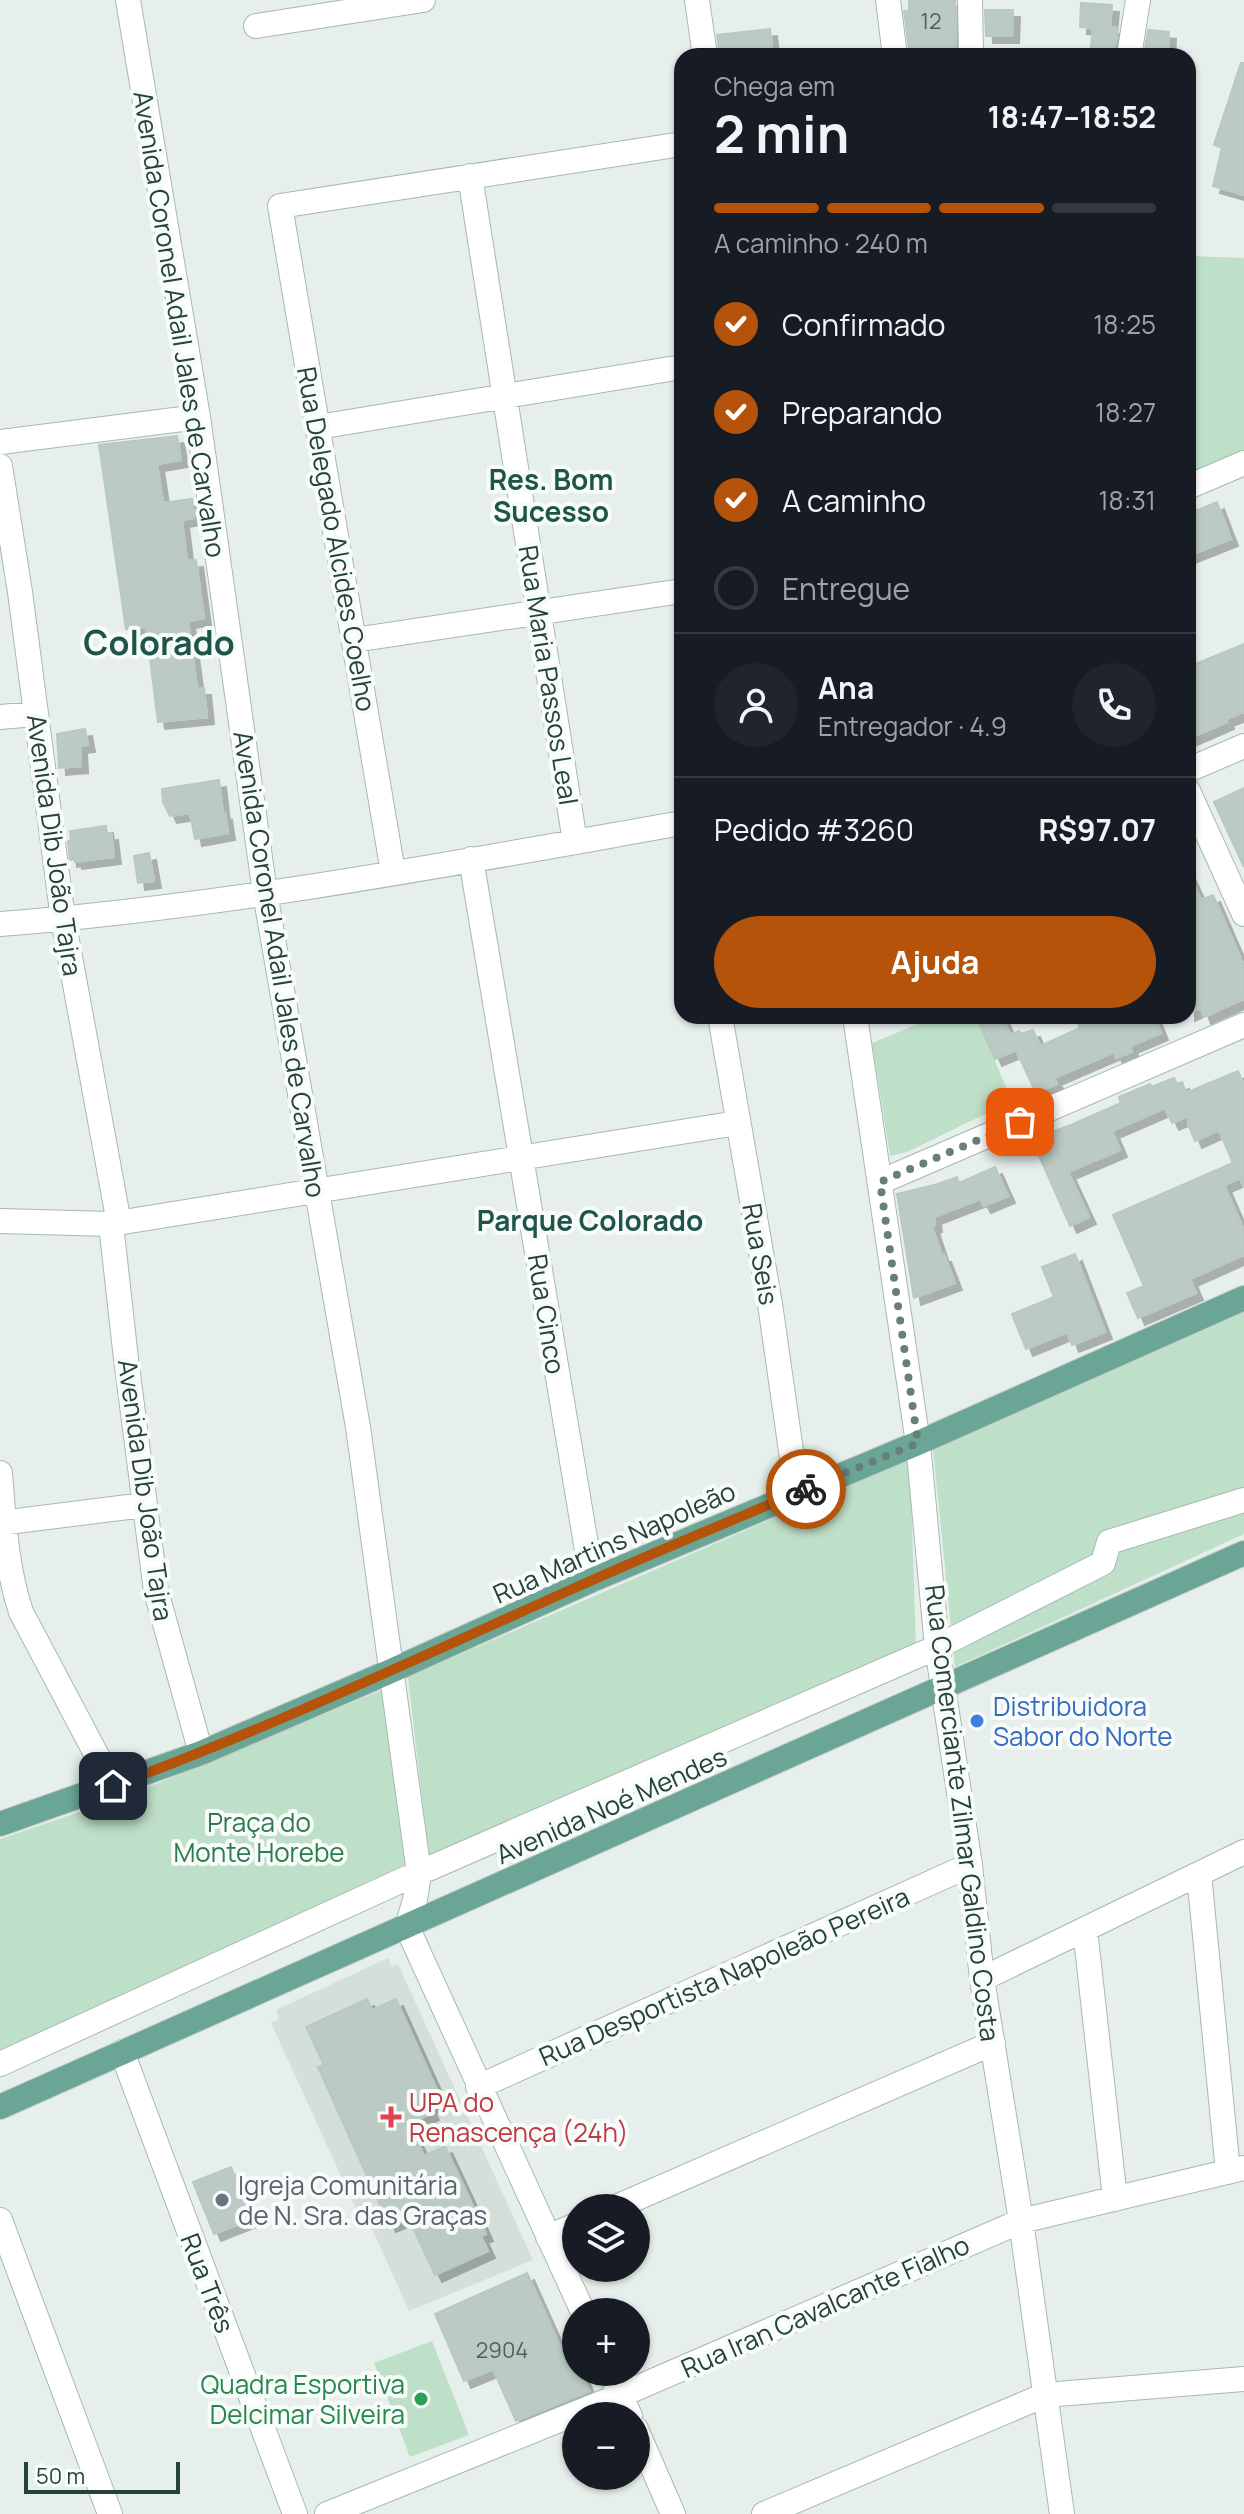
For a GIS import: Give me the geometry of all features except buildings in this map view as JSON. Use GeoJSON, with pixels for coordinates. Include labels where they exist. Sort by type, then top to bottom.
{"type":"FeatureCollection","features":[{"type":"Feature","properties":{"kind":"main road","name":"Rua Martins Napoleão"},"geometry":{"type":"LineString","coordinates":[[0,1824],[201,1753],[592,1580],[918,1443],[1244,1298]]}},
{"type":"Feature","properties":{"kind":"main road","name":"Avenida Noé Mendes"},"geometry":{"type":"LineString","coordinates":[[0,2107],[1244,1553]]}},
{"type":"Feature","properties":{"kind":"street","name":"Avenida Coronel Adail Jales de Carvalho"},"geometry":{"type":"LineString","coordinates":[[128,0],[198,417],[265,893],[358,1427],[419,1873],[407,1927]]}},
{"type":"Feature","properties":{"kind":"street"},"geometry":{"type":"LineString","coordinates":[[256,26],[324,8],[423,0]]}},
{"type":"Feature","properties":{"kind":"street"},"geometry":{"type":"LineString","coordinates":[[697,0],[704,48]]}},
{"type":"Feature","properties":{"kind":"street"},"geometry":{"type":"LineString","coordinates":[[888,0],[894,48]]}},
{"type":"Feature","properties":{"kind":"street"},"geometry":{"type":"LineString","coordinates":[[970,0],[971,48]]}},
{"type":"Feature","properties":{"kind":"street"},"geometry":{"type":"LineString","coordinates":[[1130,48],[1138,0]]}},
{"type":"Feature","properties":{"kind":"street"},"geometry":{"type":"LineString","coordinates":[[470,176],[674,145]]}},
{"type":"Feature","properties":{"kind":"street","name":"Rua Delegado Alcides Coelho"},"geometry":{"type":"LineString","coordinates":[[393,872],[280,206],[470,176]]}},
{"type":"Feature","properties":{"kind":"street","name":"Rua Maria Passos Leal"},"geometry":{"type":"LineString","coordinates":[[470,176],[575,842]]}},
{"type":"Feature","properties":{"kind":"street"},"geometry":{"type":"LineString","coordinates":[[318,427],[674,368]]}},
{"type":"Feature","properties":{"kind":"street"},"geometry":{"type":"LineString","coordinates":[[0,442],[198,417]]}},
{"type":"Feature","properties":{"kind":"street"},"geometry":{"type":"LineString","coordinates":[[1196,484],[1244,463]]}},
{"type":"Feature","properties":{"kind":"street","name":"Avenida Dib João Tajra"},"geometry":{"type":"LineString","coordinates":[[0,466],[20,592],[63,919],[115,1223],[144,1505],[156,1591],[201,1753]]}},
{"type":"Feature","properties":{"kind":"street"},"geometry":{"type":"LineString","coordinates":[[354,640],[674,592]]}},
{"type":"Feature","properties":{"kind":"street"},"geometry":{"type":"LineString","coordinates":[[0,717],[35,714]]}},
{"type":"Feature","properties":{"kind":"street"},"geometry":{"type":"LineString","coordinates":[[1196,767],[1244,746]]}},
{"type":"Feature","properties":{"kind":"street"},"geometry":{"type":"LineString","coordinates":[[1196,809],[1244,914]]}},
{"type":"Feature","properties":{"kind":"street"},"geometry":{"type":"LineString","coordinates":[[0,924],[265,893],[674,824]]}},
{"type":"Feature","properties":{"kind":"street","name":"Rua Cinco"},"geometry":{"type":"LineString","coordinates":[[471,859],[592,1580]]}},
{"type":"Feature","properties":{"kind":"street","name":"Rua Seis"},"geometry":{"type":"LineString","coordinates":[[721,1024],[770,1304],[797,1493]]}},
{"type":"Feature","properties":{"kind":"street","name":"Rua Comerciante Zilmar Galdino Costa"},"geometry":{"type":"LineString","coordinates":[[856,1024],[918,1443],[937,1647],[970,1865],[982,1979],[1021,2221],[1062,2514]]}},
{"type":"Feature","properties":{"kind":"street"},"geometry":{"type":"LineString","coordinates":[[880,1182],[1244,1025]]}},
{"type":"Feature","properties":{"kind":"street"},"geometry":{"type":"LineString","coordinates":[[0,1221],[115,1223],[737,1123]]}},
{"type":"Feature","properties":{"kind":"street"},"geometry":{"type":"LineString","coordinates":[[0,1473],[2,1523],[14,1591],[21,1612],[113,1786]]}},
{"type":"Feature","properties":{"kind":"street"},"geometry":{"type":"LineString","coordinates":[[949,1641],[1103,1563],[1109,1542],[1244,1500]]}},
{"type":"Feature","properties":{"kind":"street"},"geometry":{"type":"LineString","coordinates":[[2,1523],[144,1505]]}},
{"type":"Feature","properties":{"kind":"street"},"geometry":{"type":"LineString","coordinates":[[0,2064],[418,1873],[926,1652]]}},
{"type":"Feature","properties":{"kind":"street"},"geometry":{"type":"LineString","coordinates":[[982,1979],[1244,1852]]}},
{"type":"Feature","properties":{"kind":"street","name":"Rua Desportista Napoleão Pereira"},"geometry":{"type":"LineString","coordinates":[[478,2087],[970,1865]]}},
{"type":"Feature","properties":{"kind":"street"},"geometry":{"type":"LineString","coordinates":[[1199,1874],[1236,2170]]}},
{"type":"Feature","properties":{"kind":"street"},"geometry":{"type":"LineString","coordinates":[[407,1927],[576,2298]]}},
{"type":"Feature","properties":{"kind":"street"},"geometry":{"type":"LineString","coordinates":[[1085,1929],[1115,2199]]}},
{"type":"Feature","properties":{"kind":"street"},"geometry":{"type":"LineString","coordinates":[[646,2194],[993,2043]]}},
{"type":"Feature","properties":{"kind":"street","name":"Rua Três"},"geometry":{"type":"LineString","coordinates":[[122,2052],[295,2514]]}},
{"type":"Feature","properties":{"kind":"street","name":"Rua Iran Cavalcante Fialho"},"geometry":{"type":"LineString","coordinates":[[632,2402],[1021,2221],[1236,2170]]}},
{"type":"Feature","properties":{"kind":"street"},"geometry":{"type":"LineString","coordinates":[[0,2220],[110,2514]]}},
{"type":"Feature","properties":{"kind":"street"},"geometry":{"type":"LineString","coordinates":[[548,2237],[562,2231]]}},
{"type":"Feature","properties":{"kind":"street"},"geometry":{"type":"LineString","coordinates":[[764,2514],[1045,2395],[1244,2379]]}},
{"type":"Feature","properties":{"kind":"street","name":"Rua Iran Cavalcante Fialho"},"geometry":{"type":"LineString","coordinates":[[327,2514],[562,2428]]}},
{"type":"Feature","properties":{"kind":"street"},"geometry":{"type":"LineString","coordinates":[[650,2461],[673,2514]]}},
{"type":"Feature","properties":{"kind":"shaded area","name":"UPA do Renascença (24h)"},"geometry":{"type":"Polygon","coordinates":[[[388,1958],[392,1967],[398,1964],[533,2260],[409,2311],[364,2211],[358,2213],[271,2023],[279,2019],[276,2010],[388,1958]]]}},
{"type":"Feature","properties":{"kind":"green space"},"geometry":{"type":"Polygon","coordinates":[[[1196,256],[1244,258],[1244,450],[1196,470],[1196,256]]]}},
{"type":"Feature","properties":{"kind":"green space"},"geometry":{"type":"Polygon","coordinates":[[[918,1024],[979,1024],[1012,1101],[907,1152],[890,1156],[872,1043],[918,1024]]]}},
{"type":"Feature","properties":{"kind":"green space"},"geometry":{"type":"Polygon","coordinates":[[[1244,1312],[1244,1534],[955,1667],[933,1449],[1244,1312]]]}},
{"type":"Feature","properties":{"kind":"green space"},"geometry":{"type":"Polygon","coordinates":[[[910,1459],[916,1646],[429,1860],[408,1677],[910,1459]]]}},
{"type":"Feature","properties":{"kind":"green space","name":"Praça do Monte Horebe"},"geometry":{"type":"Polygon","coordinates":[[[382,1690],[408,1863],[0,2050],[0,1839],[129,1795],[382,1690]]]}},
{"type":"Feature","properties":{"kind":"green space","name":"Quadra Esportiva Delcimar Silveira"},"geometry":{"type":"Polygon","coordinates":[[[432,2341],[469,2435],[410,2457],[374,2363],[432,2341]]]}},
{"type":"Feature","properties":{"kind":"way so far"},"geometry":{"type":"LineString","coordinates":[[806,1489],[918,1443],[880,1182],[1020,1122]]}},
{"type":"Feature","properties":{"kind":"place","name":"Distribuidora Sabor do Norte"},"geometry":{"type":"Point","coordinates":[977,1721]}},
{"type":"Feature","properties":{"kind":"place","name":"UPA do Renascença (24h)"},"geometry":{"type":"Point","coordinates":[391,2117]}},
{"type":"Feature","properties":{"kind":"place","name":"Igreja Comunitária de N. Sra. das Graças"},"geometry":{"type":"Point","coordinates":[222,2200]}},
{"type":"Feature","properties":{"kind":"place","name":"Quadra Esportiva Delcimar Silveira"},"geometry":{"type":"Point","coordinates":[421,2399]}},
{"type":"Feature","properties":{"kind":"district","name":"Res. Bom Sucesso"},"geometry":{"type":"Point","coordinates":[551,495]}},
{"type":"Feature","properties":{"kind":"district","name":"Colorado"},"geometry":{"type":"Point","coordinates":[159,642]}},
{"type":"Feature","properties":{"kind":"district","name":"Parque Colorado"},"geometry":{"type":"Point","coordinates":[590,1220]}},
{"type":"Feature","properties":{"kind":"route"},"geometry":{"type":"LineString","coordinates":[[113,1786],[201,1753],[806,1489]]}}]}
